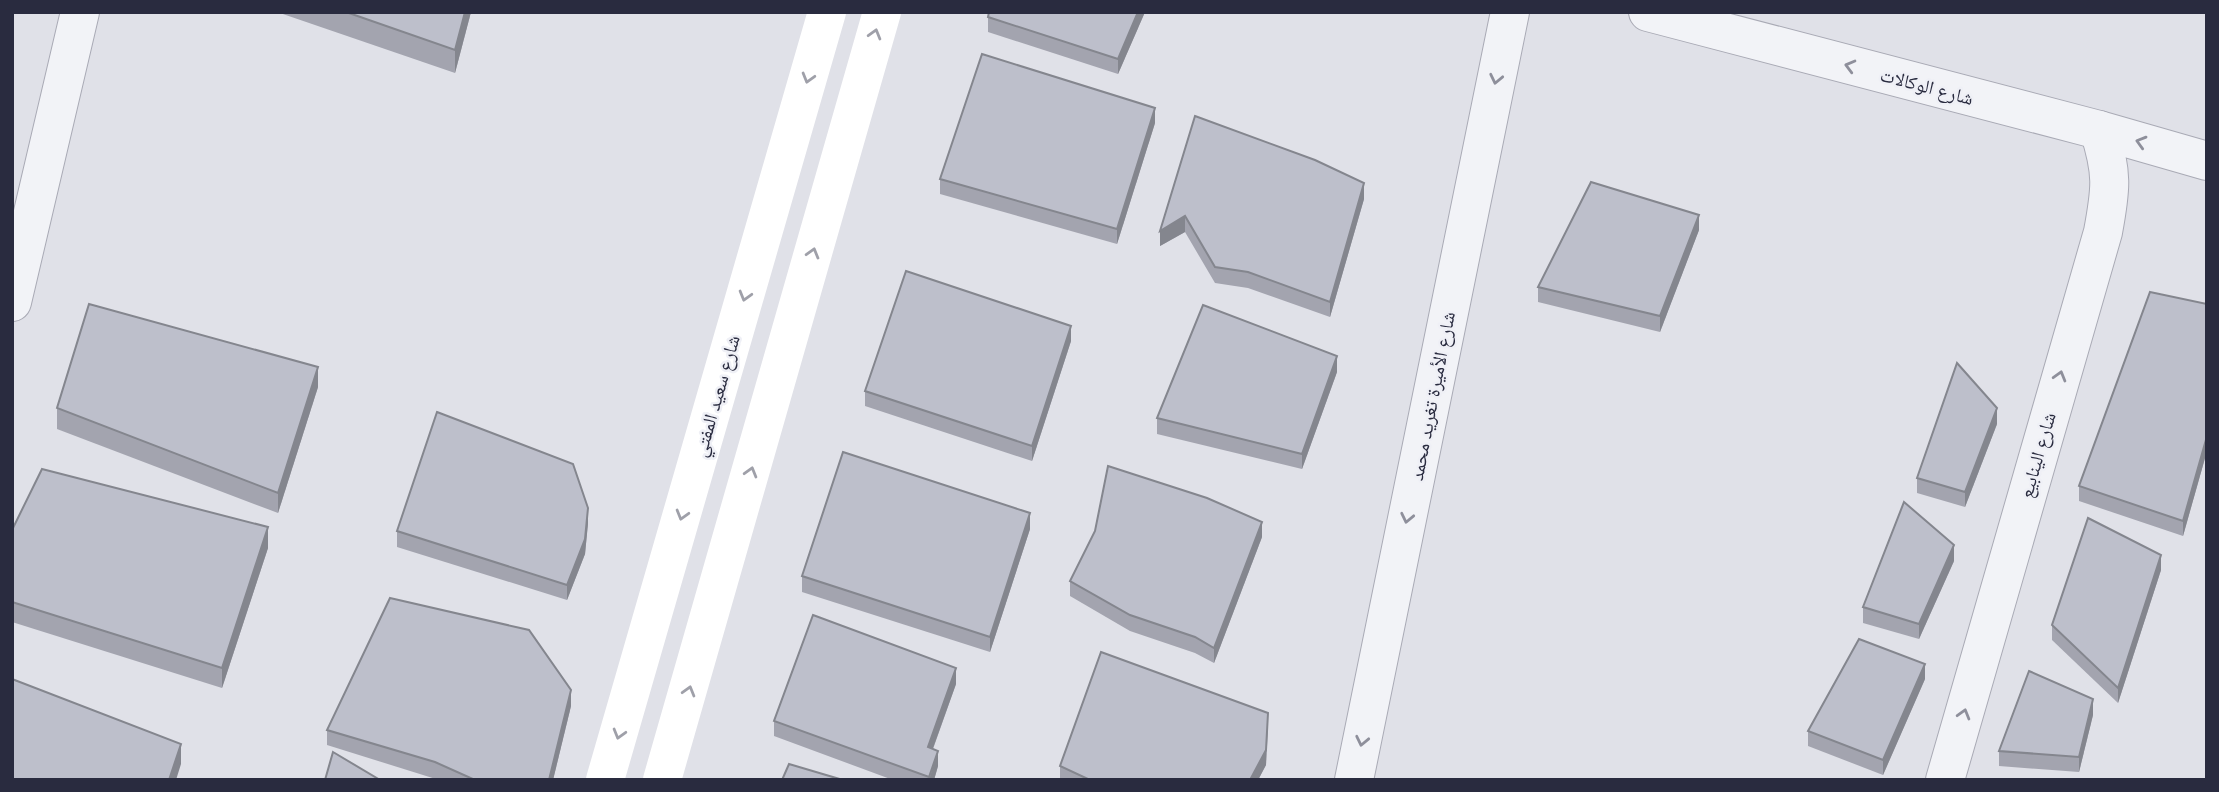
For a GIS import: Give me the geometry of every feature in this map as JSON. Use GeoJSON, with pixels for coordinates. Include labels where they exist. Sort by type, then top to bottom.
{"type":"FeatureCollection","features":[{"type":"Feature","properties":{"kind":"street"},"geometry":{"type":"LineString","coordinates":[[12,302],[80,12]]}},
{"type":"Feature","properties":{"kind":"street","name":"شارع سعيد المفتي"},"geometry":{"type":"LineString","coordinates":[[605,780],[827,12]]}},
{"type":"Feature","properties":{"kind":"street"},"geometry":{"type":"LineString","coordinates":[[662,780],[882,12]]}},
{"type":"Feature","properties":{"kind":"street","name":"شارع الأميرة تغريد محمد"},"geometry":{"type":"LineString","coordinates":[[1354,780],[1510,12]]}},
{"type":"Feature","properties":{"kind":"street","name":"شارع الوكالات"},"geometry":{"type":"LineString","coordinates":[[1648,12],[2099,130],[2207,161]]}},
{"type":"Feature","properties":{"kind":"street","name":"شارع الينابيع"},"geometry":{"type":"LineString","coordinates":[[1945,780],[2103,232],[2110,192],[2109,159],[2099,130]]}},
{"type":"Feature","properties":{"kind":"building"},"geometry":{"type":"Polygon","coordinates":[[[346,12],[465,12],[455,50],[346,12]]]}},
{"type":"Feature","properties":{"kind":"building"},"geometry":{"type":"Polygon","coordinates":[[[989,12],[1138,12],[1118,59],[988,17],[989,12]]]}},
{"type":"Feature","properties":{"kind":"building"},"geometry":{"type":"Polygon","coordinates":[[[982,54],[1155,108],[1117,229],[940,179],[982,54]]]}},
{"type":"Feature","properties":{"kind":"building"},"geometry":{"type":"Polygon","coordinates":[[[1195,116],[1315,160],[1364,183],[1330,302],[1248,272],[1215,267],[1185,216],[1160,231],[1195,116]]]}},
{"type":"Feature","properties":{"kind":"building"},"geometry":{"type":"Polygon","coordinates":[[[1591,182],[1699,215],[1660,316],[1538,287],[1591,182]]]}},
{"type":"Feature","properties":{"kind":"building"},"geometry":{"type":"Polygon","coordinates":[[[906,271],[1071,326],[1032,446],[865,391],[906,271]]]}},
{"type":"Feature","properties":{"kind":"building"},"geometry":{"type":"Polygon","coordinates":[[[2150,292],[2207,304],[2207,436],[2183,521],[2079,486],[2150,292]]]}},
{"type":"Feature","properties":{"kind":"building"},"geometry":{"type":"Polygon","coordinates":[[[89,304],[318,367],[278,493],[57,408],[89,304]]]}},
{"type":"Feature","properties":{"kind":"building"},"geometry":{"type":"Polygon","coordinates":[[[1203,305],[1337,356],[1302,454],[1157,418],[1203,305]]]}},
{"type":"Feature","properties":{"kind":"building"},"geometry":{"type":"Polygon","coordinates":[[[1957,363],[1997,408],[1965,492],[1917,478],[1957,363]]]}},
{"type":"Feature","properties":{"kind":"building"},"geometry":{"type":"Polygon","coordinates":[[[437,412],[573,464],[588,508],[585,539],[567,585],[397,531],[437,412]]]}},
{"type":"Feature","properties":{"kind":"building"},"geometry":{"type":"Polygon","coordinates":[[[843,452],[1030,513],[990,637],[802,576],[843,452]]]}},
{"type":"Feature","properties":{"kind":"building"},"geometry":{"type":"Polygon","coordinates":[[[1108,466],[1207,498],[1262,522],[1214,648],[1195,637],[1130,615],[1070,581],[1095,531],[1108,466]]]}},
{"type":"Feature","properties":{"kind":"building"},"geometry":{"type":"Polygon","coordinates":[[[42,469],[268,527],[222,668],[12,602],[12,530],[42,469]]]}},
{"type":"Feature","properties":{"kind":"building"},"geometry":{"type":"Polygon","coordinates":[[[1904,502],[1954,545],[1919,624],[1863,607],[1904,502]]]}},
{"type":"Feature","properties":{"kind":"building"},"geometry":{"type":"Polygon","coordinates":[[[2088,518],[2161,555],[2118,688],[2052,625],[2088,518]]]}},
{"type":"Feature","properties":{"kind":"building"},"geometry":{"type":"Polygon","coordinates":[[[390,598],[529,630],[571,690],[549,780],[475,780],[435,762],[327,730],[390,598]]]}},
{"type":"Feature","properties":{"kind":"building"},"geometry":{"type":"Polygon","coordinates":[[[813,615],[956,668],[928,747],[938,751],[929,777],[774,721],[813,615]]]}},
{"type":"Feature","properties":{"kind":"building"},"geometry":{"type":"Polygon","coordinates":[[[1859,639],[1925,664],[1883,760],[1808,731],[1859,639]]]}},
{"type":"Feature","properties":{"kind":"building"},"geometry":{"type":"Polygon","coordinates":[[[1101,652],[1268,713],[1266,750],[1250,780],[1090,780],[1060,766],[1101,652]]]}},
{"type":"Feature","properties":{"kind":"building"},"geometry":{"type":"Polygon","coordinates":[[[2029,671],[2093,699],[2079,757],[1999,751],[2029,671]]]}},
{"type":"Feature","properties":{"kind":"building"},"geometry":{"type":"Polygon","coordinates":[[[12,679],[181,744],[169,780],[13,780],[12,679]]]}},
{"type":"Feature","properties":{"kind":"building"},"geometry":{"type":"Polygon","coordinates":[[[333,752],[380,780],[325,780],[333,752]]]}},
{"type":"Feature","properties":{"kind":"building"},"geometry":{"type":"Polygon","coordinates":[[[789,764],[843,780],[782,780],[789,764]]]}}]}
